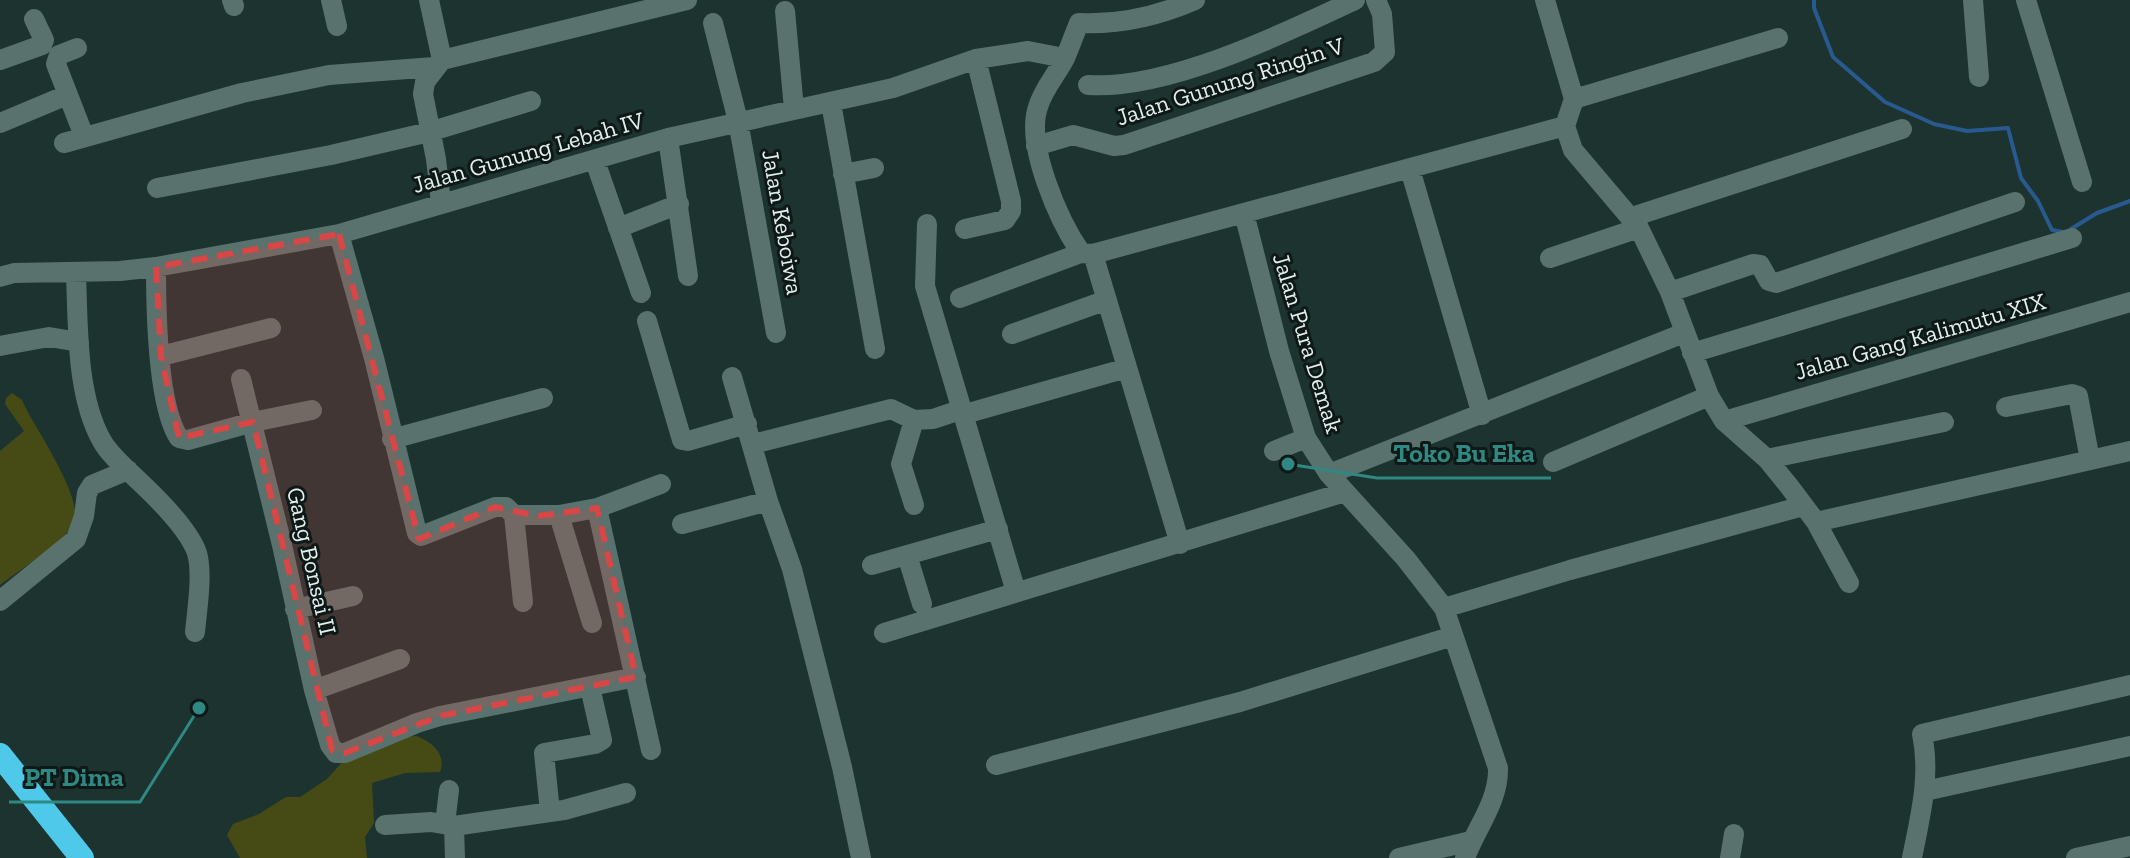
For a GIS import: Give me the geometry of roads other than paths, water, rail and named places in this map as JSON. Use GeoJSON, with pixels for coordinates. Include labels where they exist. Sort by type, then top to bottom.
{"type":"FeatureCollection","features":[{"type":"Feature","properties":{"kind":"highway"},"geometry":{"type":"LineString","coordinates":[[0,755],[82,858]]}},
{"type":"Feature","properties":{"kind":"street"},"geometry":{"type":"LineString","coordinates":[[331,0],[337,26]]}},
{"type":"Feature","properties":{"kind":"street"},"geometry":{"type":"LineString","coordinates":[[429,0],[438,63],[423,88],[441,203]]}},
{"type":"Feature","properties":{"kind":"street"},"geometry":{"type":"LineString","coordinates":[[64,143],[218,98],[329,75],[438,63],[687,0]]}},
{"type":"Feature","properties":{"kind":"street"},"geometry":{"type":"LineString","coordinates":[[1180,544],[1107,300],[1087,253],[1056,203],[1036,146],[1036,111],[1079,23],[1100,24],[1136,19],[1172,10],[1195,0]]}},
{"type":"Feature","properties":{"kind":"street"},"geometry":{"type":"LineString","coordinates":[[1088,85],[1113,87],[1192,68],[1292,30],[1355,0]]}},
{"type":"Feature","properties":{"kind":"street","name":"Jalan Gunung Ringin V"},"geometry":{"type":"LineString","coordinates":[[1036,146],[1073,135],[1114,146],[1124,145],[1374,62],[1385,52],[1382,14],[1376,0]]}},
{"type":"Feature","properties":{"kind":"street"},"geometry":{"type":"LineString","coordinates":[[1545,0],[1574,99],[1565,126],[1573,150],[1635,222],[1670,292],[1709,396],[1724,421],[1767,459],[1810,514],[1849,583]]}},
{"type":"Feature","properties":{"kind":"street"},"geometry":{"type":"LineString","coordinates":[[1973,0],[1979,77]]}},
{"type":"Feature","properties":{"kind":"street"},"geometry":{"type":"LineString","coordinates":[[2026,0],[2082,182]]}},
{"type":"Feature","properties":{"kind":"street"},"geometry":{"type":"LineString","coordinates":[[785,11],[794,109]]}},
{"type":"Feature","properties":{"kind":"street"},"geometry":{"type":"LineString","coordinates":[[0,60],[42,45],[44,40],[34,19]]}},
{"type":"Feature","properties":{"kind":"street","name":"Jalan Keboiwa"},"geometry":{"type":"LineString","coordinates":[[713,23],[738,121],[776,333]]}},
{"type":"Feature","properties":{"kind":"street"},"geometry":{"type":"LineString","coordinates":[[1574,99],[1778,38]]}},
{"type":"Feature","properties":{"kind":"street"},"geometry":{"type":"LineString","coordinates":[[77,48],[56,59],[84,136]]}},
{"type":"Feature","properties":{"kind":"street","name":"Jalan Gunung Lebah IV"},"geometry":{"type":"LineString","coordinates":[[0,277],[38,271],[76,273],[156,267],[339,234],[372,227],[441,203],[668,138],[893,88],[976,59],[1028,51],[1064,58]]}},
{"type":"Feature","properties":{"kind":"street"},"geometry":{"type":"LineString","coordinates":[[965,229],[998,223],[1005,220],[1011,211],[976,59]]}},
{"type":"Feature","properties":{"kind":"street"},"geometry":{"type":"LineString","coordinates":[[0,123],[67,95]]}},
{"type":"Feature","properties":{"kind":"street"},"geometry":{"type":"LineString","coordinates":[[157,188],[265,169],[429,132],[531,101]]}},
{"type":"Feature","properties":{"kind":"street"},"geometry":{"type":"LineString","coordinates":[[831,103],[875,349]]}},
{"type":"Feature","properties":{"kind":"street"},"geometry":{"type":"LineString","coordinates":[[960,298],[1087,253],[1565,126]]}},
{"type":"Feature","properties":{"kind":"street"},"geometry":{"type":"LineString","coordinates":[[1550,258],[1635,222],[1902,129]]}},
{"type":"Feature","properties":{"kind":"street"},"geometry":{"type":"LineString","coordinates":[[668,138],[688,276]]}},
{"type":"Feature","properties":{"kind":"street"},"geometry":{"type":"LineString","coordinates":[[595,161],[641,293]]}},
{"type":"Feature","properties":{"kind":"street"},"geometry":{"type":"LineString","coordinates":[[843,174],[874,168]]}},
{"type":"Feature","properties":{"kind":"street"},"geometry":{"type":"LineString","coordinates":[[1410,169],[1482,415]]}},
{"type":"Feature","properties":{"kind":"street"},"geometry":{"type":"LineString","coordinates":[[1670,292],[1756,264],[1762,267],[1769,281],[1776,283],[2015,202]]}},
{"type":"Feature","properties":{"kind":"street"},"geometry":{"type":"LineString","coordinates":[[618,228],[679,204]]}},
{"type":"Feature","properties":{"kind":"street","name":"Jalan Pura Demak"},"geometry":{"type":"LineString","coordinates":[[1244,213],[1279,351],[1306,438],[1329,474],[1406,559],[1444,608],[1498,768],[1499,783],[1495,796],[1468,850]]}},
{"type":"Feature","properties":{"kind":"street"},"geometry":{"type":"LineString","coordinates":[[927,224],[925,286],[1016,592]]}},
{"type":"Feature","properties":{"kind":"street"},"geometry":{"type":"LineString","coordinates":[[339,234],[374,358],[417,533],[430,535],[495,507],[506,507],[514,515],[523,602]]}},
{"type":"Feature","properties":{"kind":"street"},"geometry":{"type":"LineString","coordinates":[[1329,474],[1482,415],[1688,343],[2072,238]]}},
{"type":"Feature","properties":{"kind":"street"},"geometry":{"type":"LineString","coordinates":[[156,267],[161,356],[168,409],[173,429],[179,438],[188,440],[312,410]]}},
{"type":"Feature","properties":{"kind":"street"},"geometry":{"type":"LineString","coordinates":[[76,273],[79,342],[94,424],[103,442],[181,527],[197,554],[195,632]]}},
{"type":"Feature","properties":{"kind":"street"},"geometry":{"type":"LineString","coordinates":[[1012,334],[1107,300]]}},
{"type":"Feature","properties":{"kind":"street","name":"Jalan Gang Kalimutu XIX"},"geometry":{"type":"LineString","coordinates":[[1724,421],[2130,302]]}},
{"type":"Feature","properties":{"kind":"street"},"geometry":{"type":"LineString","coordinates":[[647,321],[682,440],[688,441],[750,434],[891,409],[914,420],[933,419],[1127,368]]}},
{"type":"Feature","properties":{"kind":"street"},"geometry":{"type":"LineString","coordinates":[[161,356],[271,328]]}},
{"type":"Feature","properties":{"kind":"street"},"geometry":{"type":"LineString","coordinates":[[0,346],[49,337],[79,342]]}},
{"type":"Feature","properties":{"kind":"street"},"geometry":{"type":"LineString","coordinates":[[732,377],[768,501],[792,569],[842,767],[861,858]]}},
{"type":"Feature","properties":{"kind":"street","name":"Gang Bonsai II"},"geometry":{"type":"LineString","coordinates":[[241,379],[314,690],[330,745],[336,753],[345,753],[440,716],[590,687]]}},
{"type":"Feature","properties":{"kind":"street"},"geometry":{"type":"LineString","coordinates":[[2006,407],[2072,394],[2078,396],[2090,460]]}},
{"type":"Feature","properties":{"kind":"street"},"geometry":{"type":"LineString","coordinates":[[1553,462],[1709,396]]}},
{"type":"Feature","properties":{"kind":"street"},"geometry":{"type":"LineString","coordinates":[[392,439],[543,398]]}},
{"type":"Feature","properties":{"kind":"street"},"geometry":{"type":"LineString","coordinates":[[914,420],[901,464],[914,505]]}},
{"type":"Feature","properties":{"kind":"street"},"geometry":{"type":"LineString","coordinates":[[1767,459],[1944,422]]}},
{"type":"Feature","properties":{"kind":"street"},"geometry":{"type":"LineString","coordinates":[[1274,451],[1306,438]]}},
{"type":"Feature","properties":{"kind":"street"},"geometry":{"type":"LineString","coordinates":[[1444,608],[1570,570],[1810,514],[2130,451]]}},
{"type":"Feature","properties":{"kind":"street"},"geometry":{"type":"LineString","coordinates":[[0,601],[76,539],[84,516],[85,499],[92,485],[128,470]]}},
{"type":"Feature","properties":{"kind":"street"},"geometry":{"type":"LineString","coordinates":[[514,515],[559,515],[597,508],[661,484]]}},
{"type":"Feature","properties":{"kind":"street"},"geometry":{"type":"LineString","coordinates":[[884,633],[1345,492]]}},
{"type":"Feature","properties":{"kind":"street"},"geometry":{"type":"LineString","coordinates":[[682,524],[768,501]]}},
{"type":"Feature","properties":{"kind":"street"},"geometry":{"type":"LineString","coordinates":[[597,508],[651,750]]}},
{"type":"Feature","properties":{"kind":"street"},"geometry":{"type":"LineString","coordinates":[[559,515],[592,623]]}},
{"type":"Feature","properties":{"kind":"street"},"geometry":{"type":"LineString","coordinates":[[872,565],[998,529]]}},
{"type":"Feature","properties":{"kind":"street"},"geometry":{"type":"LineString","coordinates":[[907,555],[922,604]]}},
{"type":"Feature","properties":{"kind":"street"},"geometry":{"type":"LineString","coordinates":[[295,609],[353,596]]}},
{"type":"Feature","properties":{"kind":"street"},"geometry":{"type":"LineString","coordinates":[[996,765],[1240,702],[1453,636]]}},
{"type":"Feature","properties":{"kind":"street"},"geometry":{"type":"LineString","coordinates":[[314,690],[400,659]]}},
{"type":"Feature","properties":{"kind":"street"},"geometry":{"type":"LineString","coordinates":[[550,812],[544,753],[602,740],[590,687],[636,677]]}},
{"type":"Feature","properties":{"kind":"street"},"geometry":{"type":"LineString","coordinates":[[1912,858],[1925,791],[1927,766],[1922,734],[2130,685]]}},
{"type":"Feature","properties":{"kind":"street"},"geometry":{"type":"LineString","coordinates":[[1925,791],[2130,746]]}},
{"type":"Feature","properties":{"kind":"street"},"geometry":{"type":"LineString","coordinates":[[449,790],[455,858]]}},
{"type":"Feature","properties":{"kind":"street"},"geometry":{"type":"LineString","coordinates":[[385,825],[431,822],[450,825],[550,812],[626,793]]}},
{"type":"Feature","properties":{"kind":"street"},"geometry":{"type":"LineString","coordinates":[[1730,858],[1734,834]]}},
{"type":"Feature","properties":{"kind":"street"},"geometry":{"type":"LineString","coordinates":[[2076,858],[2130,846]]}},
{"type":"Feature","properties":{"kind":"street"},"geometry":{"type":"LineString","coordinates":[[1399,858],[1468,850]]}},
{"type":"Feature","properties":{"kind":"waterway"},"geometry":{"type":"LineString","coordinates":[[1814,0],[1814,8],[1833,57],[1885,102],[1934,124],[1967,131],[2008,128],[2021,178],[2038,201],[2052,230],[2063,232]]}},
{"type":"Feature","properties":{"kind":"waterway"},"geometry":{"type":"LineString","coordinates":[[2071,229],[2097,213],[2130,201]]}},
{"type":"Feature","properties":{"kind":"place","name":"Toko Bu Eka"},"geometry":{"type":"Point","coordinates":[1288,464]}},
{"type":"Feature","properties":{"kind":"place","name":"PT Dima"},"geometry":{"type":"Point","coordinates":[199,708]}}]}
